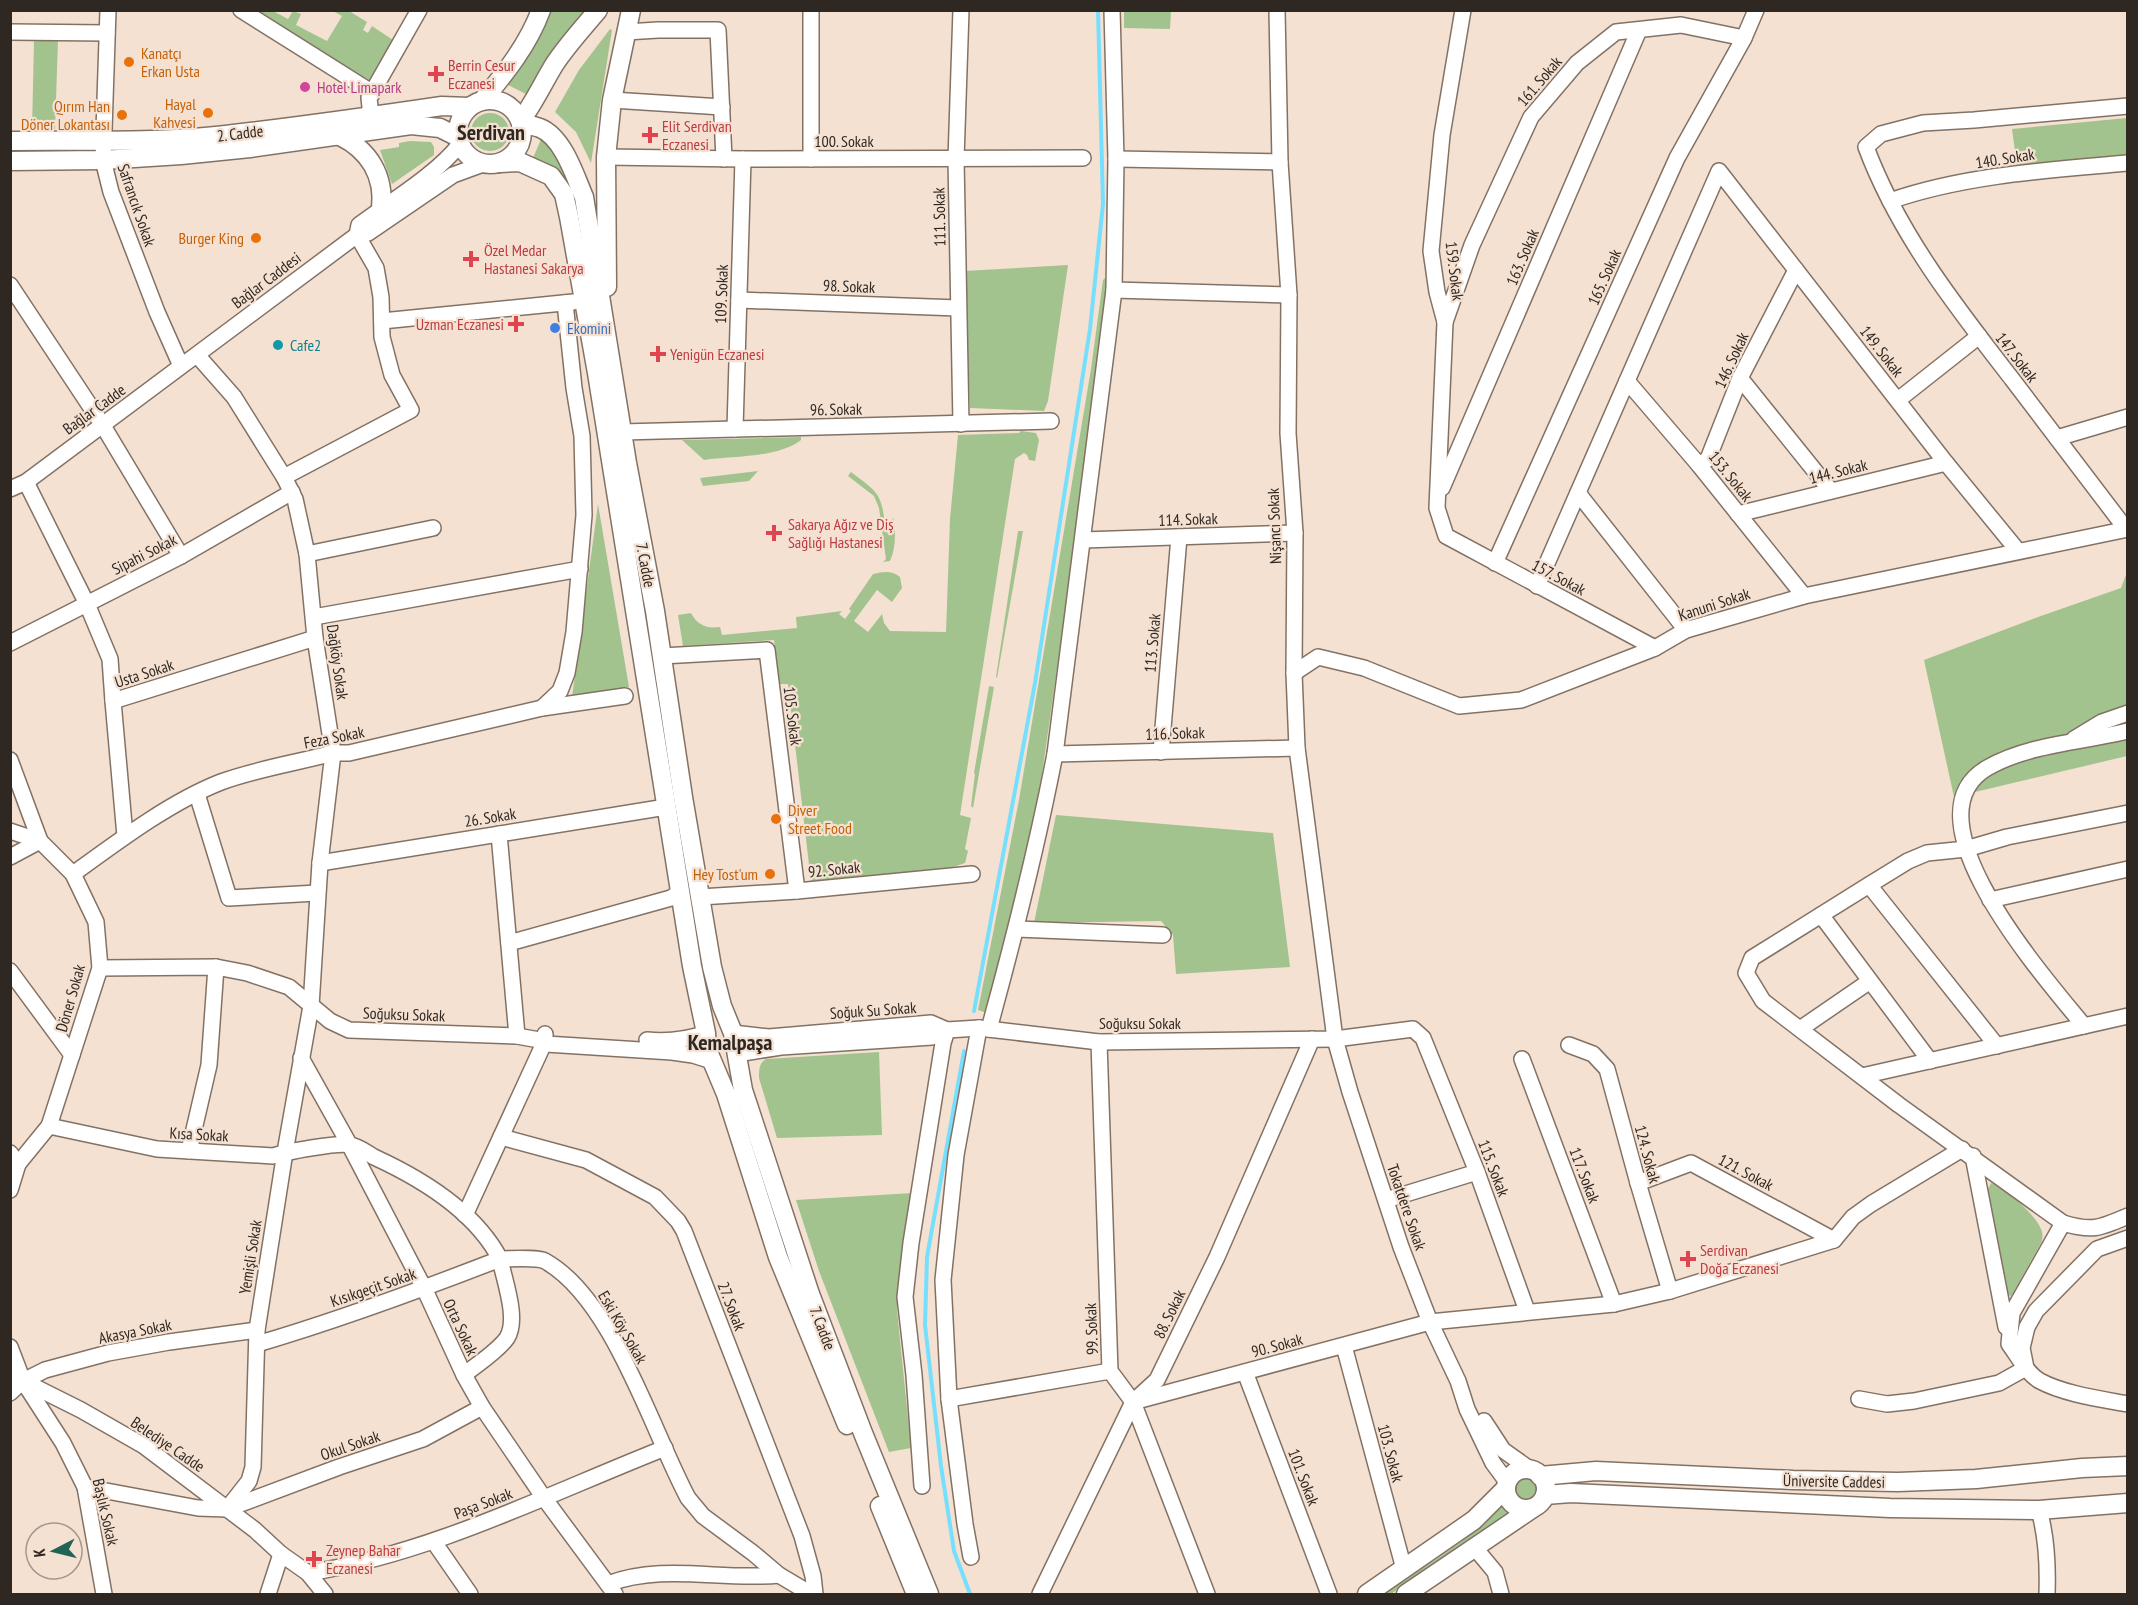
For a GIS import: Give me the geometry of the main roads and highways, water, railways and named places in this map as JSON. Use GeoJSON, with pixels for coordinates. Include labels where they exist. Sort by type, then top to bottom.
{"type":"FeatureCollection","features":[{"type":"Feature","properties":{"kind":"main road"},"geometry":{"type":"LineString","coordinates":[[476,104],[498,100],[512,107],[521,122],[522,137],[514,153],[492,163],[472,159],[459,140],[460,121],[512,65],[534,30],[541,10]]}},
{"type":"Feature","properties":{"kind":"main road"},"geometry":{"type":"LineString","coordinates":[[521,122],[554,65],[570,42],[598,10]]}},
{"type":"Feature","properties":{"kind":"main road"},"geometry":{"type":"LineString","coordinates":[[607,331],[606,157],[612,100],[631,10]]}},
{"type":"Feature","properties":{"kind":"main road","name":"2. Cadde"},"geometry":{"type":"LineString","coordinates":[[10,141],[137,141],[215,136],[442,106],[476,104]]}},
{"type":"Feature","properties":{"kind":"main road","name":"7. Cadde"},"geometry":{"type":"LineString","coordinates":[[521,122],[542,128],[554,139],[566,156],[584,197],[712,967],[722,1006],[733,1033],[743,1090],[810,1294],[929,1594]]}},
{"type":"Feature","properties":{"kind":"main road","name":"2. Cadde"},"geometry":{"type":"LineString","coordinates":[[10,160],[103,160],[250,148],[411,125],[440,128],[459,140]]}},
{"type":"Feature","properties":{"kind":"main road"},"geometry":{"type":"LineString","coordinates":[[340,136],[363,150],[369,158],[380,185],[381,209]]}},
{"type":"Feature","properties":{"kind":"main road","name":"7. Cadde"},"geometry":{"type":"LineString","coordinates":[[492,163],[520,162],[537,168],[551,176],[564,194],[597,373],[707,1049],[726,1094],[778,1257],[916,1594]]}},
{"type":"Feature","properties":{"kind":"main road"},"geometry":{"type":"LineString","coordinates":[[706,1033],[714,1030],[733,1033]]}},
{"type":"Feature","properties":{"kind":"main road"},"geometry":{"type":"LineString","coordinates":[[712,1061],[737,1054]]}},
{"type":"Feature","properties":{"kind":"main road","name":"Üniversite Caddesi"},"geometry":{"type":"LineString","coordinates":[[1535,1473],[1596,1472],[1898,1482],[1976,1479],[2082,1468],[2127,1466]]}},
{"type":"Feature","properties":{"kind":"main road"},"geometry":{"type":"LineString","coordinates":[[1367,1594],[1474,1520],[1515,1473],[1520,1470],[1535,1473],[1545,1484],[1539,1501],[1475,1548],[1406,1594]]}},
{"type":"Feature","properties":{"kind":"main road"},"geometry":{"type":"LineString","coordinates":[[1506,1485],[1507,1497],[1520,1509],[1539,1501]]}},
{"type":"Feature","properties":{"kind":"main road","name":"Üniversite Caddesi"},"geometry":{"type":"LineString","coordinates":[[1539,1501],[1571,1493],[1890,1508],[2039,1510],[2127,1503]]}},
{"type":"Feature","properties":{"kind":"waterway"},"geometry":{"type":"LineString","coordinates":[[974,1011],[1035,683],[1090,329],[1103,204],[1098,10]]}},
{"type":"Feature","properties":{"kind":"waterway"},"geometry":{"type":"LineString","coordinates":[[964,1051],[927,1257],[925,1325],[941,1466],[954,1551],[970,1594]]}},
{"type":"Feature","properties":{"kind":"place","name":"Kanatçı Erkan Usta"},"geometry":{"type":"Point","coordinates":[129,62]}},
{"type":"Feature","properties":{"kind":"place","name":"Berrin Cesur Eczanesi"},"geometry":{"type":"Point","coordinates":[436,74]}},
{"type":"Feature","properties":{"kind":"place","name":"Hotel Limapark"},"geometry":{"type":"Point","coordinates":[305,87]}},
{"type":"Feature","properties":{"kind":"place","name":"Hayal Kahvesi"},"geometry":{"type":"Point","coordinates":[208,113]}},
{"type":"Feature","properties":{"kind":"place","name":"Qırım Han Döner Lokantası"},"geometry":{"type":"Point","coordinates":[122,115]}},
{"type":"Feature","properties":{"kind":"place","name":"Elit Serdivan Eczanesi"},"geometry":{"type":"Point","coordinates":[650,135]}},
{"type":"Feature","properties":{"kind":"place","name":"Burger King"},"geometry":{"type":"Point","coordinates":[256,238]}},
{"type":"Feature","properties":{"kind":"place","name":"Özel Medar Hastanesi Sakarya"},"geometry":{"type":"Point","coordinates":[471,259]}},
{"type":"Feature","properties":{"kind":"place","name":"Uzman Eczanesi"},"geometry":{"type":"Point","coordinates":[516,324]}},
{"type":"Feature","properties":{"kind":"place","name":"Ekomini"},"geometry":{"type":"Point","coordinates":[555,328]}},
{"type":"Feature","properties":{"kind":"place","name":"Cafe2"},"geometry":{"type":"Point","coordinates":[278,345]}},
{"type":"Feature","properties":{"kind":"place","name":"Yenigün Eczanesi"},"geometry":{"type":"Point","coordinates":[658,354]}},
{"type":"Feature","properties":{"kind":"place","name":"Sakarya Ağız ve Diş Sağlığı Hastanesi"},"geometry":{"type":"Point","coordinates":[774,533]}},
{"type":"Feature","properties":{"kind":"place","name":"Diver Street Food"},"geometry":{"type":"Point","coordinates":[776,819]}},
{"type":"Feature","properties":{"kind":"place","name":"Hey Tost'um"},"geometry":{"type":"Point","coordinates":[770,874]}},
{"type":"Feature","properties":{"kind":"place","name":"Serdivan Doğa Eczanesi"},"geometry":{"type":"Point","coordinates":[1688,1259]}},
{"type":"Feature","properties":{"kind":"place","name":"Zeynep Bahar Eczanesi"},"geometry":{"type":"Point","coordinates":[314,1559]}},
{"type":"Feature","properties":{"kind":"district","name":"Serdivan"},"geometry":{"type":"Point","coordinates":[491,132]}},
{"type":"Feature","properties":{"kind":"district","name":"Kemalpaşa"},"geometry":{"type":"Point","coordinates":[730,1042]}}]}
